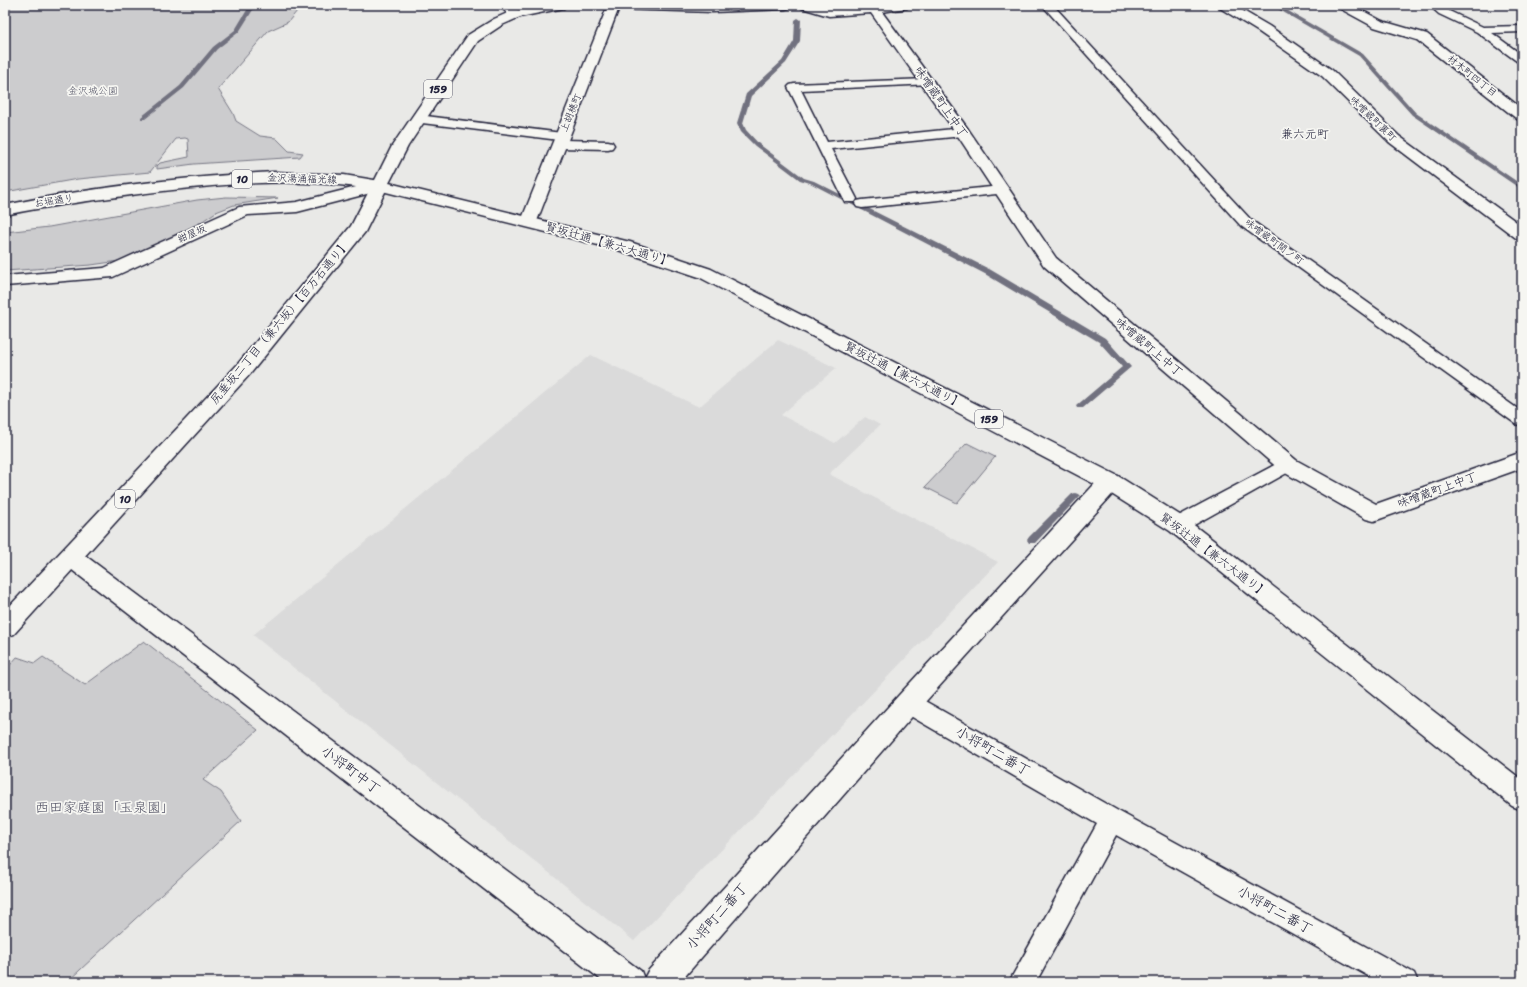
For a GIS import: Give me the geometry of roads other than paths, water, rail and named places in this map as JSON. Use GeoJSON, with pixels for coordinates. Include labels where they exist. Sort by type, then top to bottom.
{"type":"FeatureCollection","features":[{"type":"Feature","properties":{"kind":"main road","name":"159"},"geometry":{"type":"LineString","coordinates":[[380,186],[400,146],[473,38],[498,22],[511,10],[560,5]]}},
{"type":"Feature","properties":{"kind":"main road"},"geometry":{"type":"LineString","coordinates":[[615,5],[713,8],[785,5]]}},
{"type":"Feature","properties":{"kind":"main road","name":"上胡桃町"},"geometry":{"type":"LineString","coordinates":[[529,221],[615,5]]}},
{"type":"Feature","properties":{"kind":"main road"},"geometry":{"type":"LineString","coordinates":[[806,5],[829,12],[904,5]]}},
{"type":"Feature","properties":{"kind":"main road","name":"味噌蔵町裏町"},"geometry":{"type":"LineString","coordinates":[[1224,5],[1264,29],[1327,73],[1394,139],[1522,234]]}},
{"type":"Feature","properties":{"kind":"main road","name":"材木町四丁目"},"geometry":{"type":"LineString","coordinates":[[1343,5],[1378,24],[1422,36],[1522,116]]}},
{"type":"Feature","properties":{"kind":"main road","name":"味噌蔵町上中丁"},"geometry":{"type":"LineString","coordinates":[[874,9],[963,132],[1050,262],[1288,465],[1374,513],[1522,460]]}},
{"type":"Feature","properties":{"kind":"main road"},"geometry":{"type":"LineString","coordinates":[[1507,104],[1522,103]]}},
{"type":"Feature","properties":{"kind":"main road","name":"金沢湯涌福光線"},"geometry":{"type":"LineString","coordinates":[[103,194],[204,181],[274,177],[344,180],[380,186]]}},
{"type":"Feature","properties":{"kind":"main road","name":"賢坂辻通【兼六大通り】"},"geometry":{"type":"LineString","coordinates":[[380,186],[529,221],[624,246],[705,273],[1110,482],[1178,525],[1522,797]]}},
{"type":"Feature","properties":{"kind":"main road","name":"紺屋坂"},"geometry":{"type":"LineString","coordinates":[[5,282],[107,273],[245,210],[297,207],[380,186]]}},
{"type":"Feature","properties":{"kind":"main road","name":"尻垂坂二丁目（兼六坂）【百万石通り】"},"geometry":{"type":"LineString","coordinates":[[5,627],[244,369],[358,228],[380,186]]}},
{"type":"Feature","properties":{"kind":"main road","name":"お堀通り"},"geometry":{"type":"LineString","coordinates":[[5,210],[103,194]]}},
{"type":"Feature","properties":{"kind":"main road"},"geometry":{"type":"LineString","coordinates":[[908,703],[1110,482]]}},
{"type":"Feature","properties":{"kind":"main road","name":"小将町中丁"},"geometry":{"type":"LineString","coordinates":[[71,557],[630,982]]}},
{"type":"Feature","properties":{"kind":"main road","name":"小将町二番丁"},"geometry":{"type":"LineString","coordinates":[[658,982],[908,703]]}},
{"type":"Feature","properties":{"kind":"lane","name":"味噌蔵町間ノ町"},"geometry":{"type":"LineString","coordinates":[[1047,5],[1246,223],[1522,420]]}},
{"type":"Feature","properties":{"kind":"lane"},"geometry":{"type":"LineString","coordinates":[[1434,5],[1443,12],[1481,30],[1522,60]]}},
{"type":"Feature","properties":{"kind":"lane"},"geometry":{"type":"LineString","coordinates":[[1481,30],[1522,29]]}},
{"type":"Feature","properties":{"kind":"lane"},"geometry":{"type":"LineString","coordinates":[[928,82],[794,87],[822,146],[856,201],[1001,190]]}},
{"type":"Feature","properties":{"kind":"lane"},"geometry":{"type":"LineString","coordinates":[[418,118],[561,140],[608,145]]}},
{"type":"Feature","properties":{"kind":"lane"},"geometry":{"type":"LineString","coordinates":[[822,146],[963,132]]}},
{"type":"Feature","properties":{"kind":"lane"},"geometry":{"type":"LineString","coordinates":[[1178,525],[1288,465]]}},
{"type":"Feature","properties":{"kind":"lane","name":"小将町二番丁"},"geometry":{"type":"LineString","coordinates":[[908,703],[1112,820],[1405,982]]}},
{"type":"Feature","properties":{"kind":"lane"},"geometry":{"type":"LineString","coordinates":[[1022,982],[1112,820]]}},
{"type":"Feature","properties":{"kind":"waterway"},"geometry":{"type":"LineString","coordinates":[[143,118],[182,87],[215,48],[237,31],[253,5]]}},
{"type":"Feature","properties":{"kind":"waterway"},"geometry":{"type":"LineString","coordinates":[[1274,5],[1361,55],[1414,114],[1522,188]]}},
{"type":"Feature","properties":{"kind":"waterway"},"geometry":{"type":"LineString","coordinates":[[798,20],[797,41],[784,62],[748,95],[740,123],[743,131],[757,145],[802,179],[812,182],[988,272],[1102,340],[1127,367],[1080,406]]}},
{"type":"Feature","properties":{"kind":"waterway"},"geometry":{"type":"LineString","coordinates":[[1032,540],[1075,496]]}},
{"type":"Feature","properties":{"kind":"district","name":"兼六元町"},"geometry":{"type":"Point","coordinates":[1305,134]}},
{"type":"Feature","properties":{"kind":"park label","name":"金沢城公園"},"geometry":{"type":"Point","coordinates":[93,91]}},
{"type":"Feature","properties":{"kind":"park label","name":"西田家庭園「玉泉園」"},"geometry":{"type":"Point","coordinates":[105,807]}}]}
